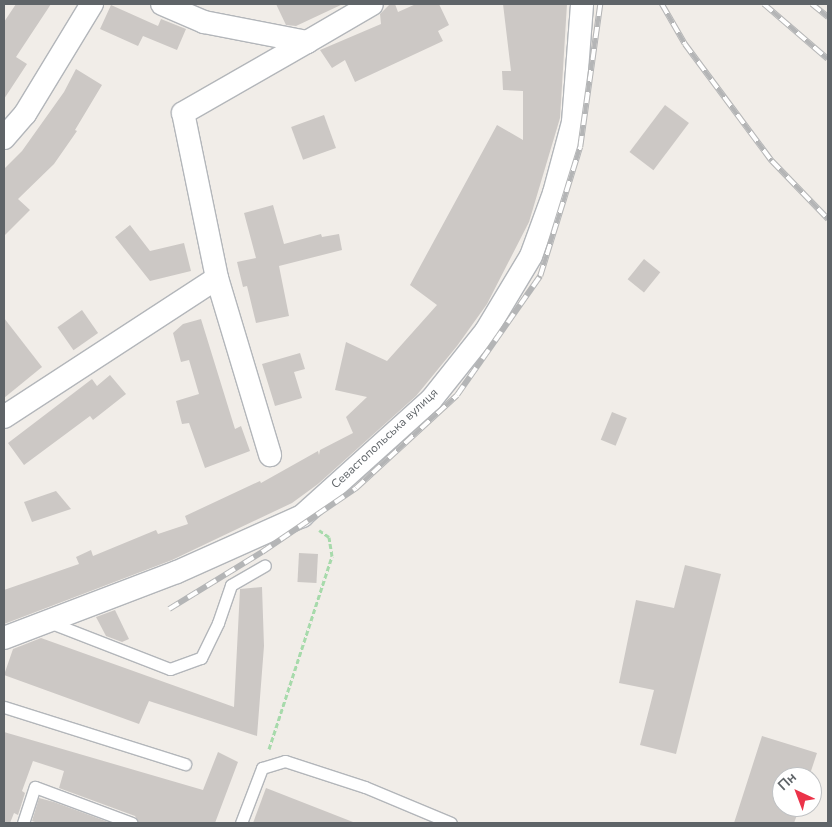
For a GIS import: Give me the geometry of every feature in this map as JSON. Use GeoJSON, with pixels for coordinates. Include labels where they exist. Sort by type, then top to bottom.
{"type":"FeatureCollection","features":[{"type":"Feature","properties":{"kind":"street"},"geometry":{"type":"LineString","coordinates":[[4,138],[25,114],[92,4]]}},
{"type":"Feature","properties":{"kind":"street"},"geometry":{"type":"LineString","coordinates":[[162,4],[204,22],[307,42]]}},
{"type":"Feature","properties":{"kind":"street"},"geometry":{"type":"LineString","coordinates":[[270,455],[217,278],[183,113],[372,4]]}},
{"type":"Feature","properties":{"kind":"street","name":"Севастопольська вулиця"},"geometry":{"type":"LineString","coordinates":[[4,638],[177,572],[302,516],[431,400],[486,331],[531,256],[554,193],[573,122],[582,4]]}},
{"type":"Feature","properties":{"kind":"street"},"geometry":{"type":"LineString","coordinates":[[4,417],[217,278]]}},
{"type":"Feature","properties":{"kind":"lane"},"geometry":{"type":"LineString","coordinates":[[47,621],[170,668],[201,658],[218,623],[231,585],[265,565]]}},
{"type":"Feature","properties":{"kind":"lane"},"geometry":{"type":"LineString","coordinates":[[4,707],[185,764]]}},
{"type":"Feature","properties":{"kind":"lane"},"geometry":{"type":"LineString","coordinates":[[241,823],[262,768],[285,761],[365,787],[451,823]]}},
{"type":"Feature","properties":{"kind":"lane"},"geometry":{"type":"LineString","coordinates":[[23,823],[34,787],[132,823]]}},
{"type":"Feature","properties":{"kind":"path"},"geometry":{"type":"LineString","coordinates":[[262,768],[332,556],[329,537],[302,516]]}},
{"type":"Feature","properties":{"kind":"building"},"geometry":{"type":"Polygon","coordinates":[[[16,4],[51,4],[16,57],[27,64],[4,99],[4,22],[16,4]]]}},
{"type":"Feature","properties":{"kind":"building"},"geometry":{"type":"Polygon","coordinates":[[[276,4],[343,4],[296,26],[286,25],[276,4]]]}},
{"type":"Feature","properties":{"kind":"building"},"geometry":{"type":"Polygon","coordinates":[[[390,4],[395,4],[398,12],[416,4],[439,4],[449,25],[438,31],[443,41],[355,82],[345,60],[332,68],[320,50],[381,24],[380,14],[390,4]]]}},
{"type":"Feature","properties":{"kind":"building"},"geometry":{"type":"Polygon","coordinates":[[[503,4],[567,4],[560,118],[529,222],[487,304],[457,346],[416,396],[318,484],[292,503],[172,560],[4,624],[4,590],[79,564],[76,557],[91,550],[93,556],[156,530],[158,534],[188,524],[185,516],[260,481],[261,483],[318,451],[319,455],[320,450],[353,433],[346,417],[367,397],[335,390],[346,342],[387,361],[437,305],[410,285],[497,125],[523,140],[523,91],[503,90],[502,71],[511,71],[503,4]]]}},
{"type":"Feature","properties":{"kind":"building"},"geometry":{"type":"Polygon","coordinates":[[[111,5],[158,26],[161,19],[186,29],[177,50],[143,36],[138,46],[100,29],[111,5]]]}},
{"type":"Feature","properties":{"kind":"building"},"geometry":{"type":"Polygon","coordinates":[[[76,69],[102,85],[75,130],[77,131],[54,164],[18,199],[30,210],[4,236],[4,169],[22,151],[64,92],[76,69]]]}},
{"type":"Feature","properties":{"kind":"building"},"geometry":{"type":"Polygon","coordinates":[[[665,105],[689,123],[653,170],[629,152],[665,105]]]}},
{"type":"Feature","properties":{"kind":"building"},"geometry":{"type":"Polygon","coordinates":[[[324,115],[336,148],[303,160],[291,127],[324,115]]]}},
{"type":"Feature","properties":{"kind":"building"},"geometry":{"type":"Polygon","coordinates":[[[273,205],[284,244],[321,234],[322,237],[339,234],[342,250],[279,266],[289,316],[256,323],[247,286],[243,287],[237,262],[256,258],[244,213],[273,205]]]}},
{"type":"Feature","properties":{"kind":"building"},"geometry":{"type":"Polygon","coordinates":[[[130,225],[150,251],[184,243],[191,271],[150,281],[115,237],[130,225]]]}},
{"type":"Feature","properties":{"kind":"building"},"geometry":{"type":"Polygon","coordinates":[[[644,259],[660,272],[644,292],[628,279],[644,259]]]}},
{"type":"Feature","properties":{"kind":"building"},"geometry":{"type":"Polygon","coordinates":[[[82,310],[98,333],[73,350],[57,327],[82,310]]]}},
{"type":"Feature","properties":{"kind":"building"},"geometry":{"type":"Polygon","coordinates":[[[4,318],[42,367],[4,398],[4,318]]]}},
{"type":"Feature","properties":{"kind":"building"},"geometry":{"type":"Polygon","coordinates":[[[201,319],[235,429],[241,426],[250,451],[205,468],[189,423],[182,424],[176,401],[199,394],[189,360],[181,362],[173,333],[183,324],[201,319]]]}},
{"type":"Feature","properties":{"kind":"building"},"geometry":{"type":"Polygon","coordinates":[[[300,353],[305,369],[294,372],[302,398],[275,406],[262,364],[300,353]]]}},
{"type":"Feature","properties":{"kind":"building"},"geometry":{"type":"Polygon","coordinates":[[[110,375],[126,394],[93,420],[90,416],[24,465],[8,443],[92,379],[97,386],[110,375]]]}},
{"type":"Feature","properties":{"kind":"building"},"geometry":{"type":"Polygon","coordinates":[[[612,412],[627,418],[616,446],[601,440],[612,412]]]}},
{"type":"Feature","properties":{"kind":"building"},"geometry":{"type":"Polygon","coordinates":[[[56,491],[71,509],[32,522],[24,502],[56,491]]]}},
{"type":"Feature","properties":{"kind":"building"},"geometry":{"type":"Polygon","coordinates":[[[299,553],[318,554],[316,583],[297,582],[299,553]]]}},
{"type":"Feature","properties":{"kind":"building"},"geometry":{"type":"Polygon","coordinates":[[[685,565],[721,574],[676,754],[640,745],[654,690],[619,683],[636,600],[674,608],[685,565]]]}},
{"type":"Feature","properties":{"kind":"building"},"geometry":{"type":"Polygon","coordinates":[[[262,587],[264,646],[257,736],[149,701],[139,724],[4,675],[13,649],[41,638],[234,707],[240,589],[262,587]]]}},
{"type":"Feature","properties":{"kind":"building"},"geometry":{"type":"Polygon","coordinates":[[[115,610],[129,639],[122,642],[106,636],[96,617],[115,610]]]}},
{"type":"Feature","properties":{"kind":"building"},"geometry":{"type":"Polygon","coordinates":[[[4,732],[203,790],[218,752],[238,762],[215,823],[139,823],[135,816],[59,788],[64,771],[33,761],[22,791],[25,793],[18,815],[14,813],[10,823],[4,823],[4,732]]]}},
{"type":"Feature","properties":{"kind":"building"},"geometry":{"type":"Polygon","coordinates":[[[762,736],[817,753],[812,767],[772,767],[772,817],[796,817],[794,823],[734,823],[762,736]]]}},
{"type":"Feature","properties":{"kind":"building"},"geometry":{"type":"Polygon","coordinates":[[[266,788],[353,822],[353,823],[253,823],[266,788]]]}},
{"type":"Feature","properties":{"kind":"building"},"geometry":{"type":"Polygon","coordinates":[[[39,798],[111,823],[38,823],[32,821],[39,798]]]}},
{"type":"Feature","properties":{"kind":"railway"},"geometry":{"type":"LineString","coordinates":[[169,609],[262,552],[356,488],[457,395],[540,276],[580,147],[600,4]]}},
{"type":"Feature","properties":{"kind":"railway"},"geometry":{"type":"LineString","coordinates":[[662,4],[685,44],[772,161],[828,219]]}},
{"type":"Feature","properties":{"kind":"railway"},"geometry":{"type":"LineString","coordinates":[[764,4],[828,59]]}},
{"type":"Feature","properties":{"kind":"railway"},"geometry":{"type":"LineString","coordinates":[[812,4],[828,17]]}}]}
